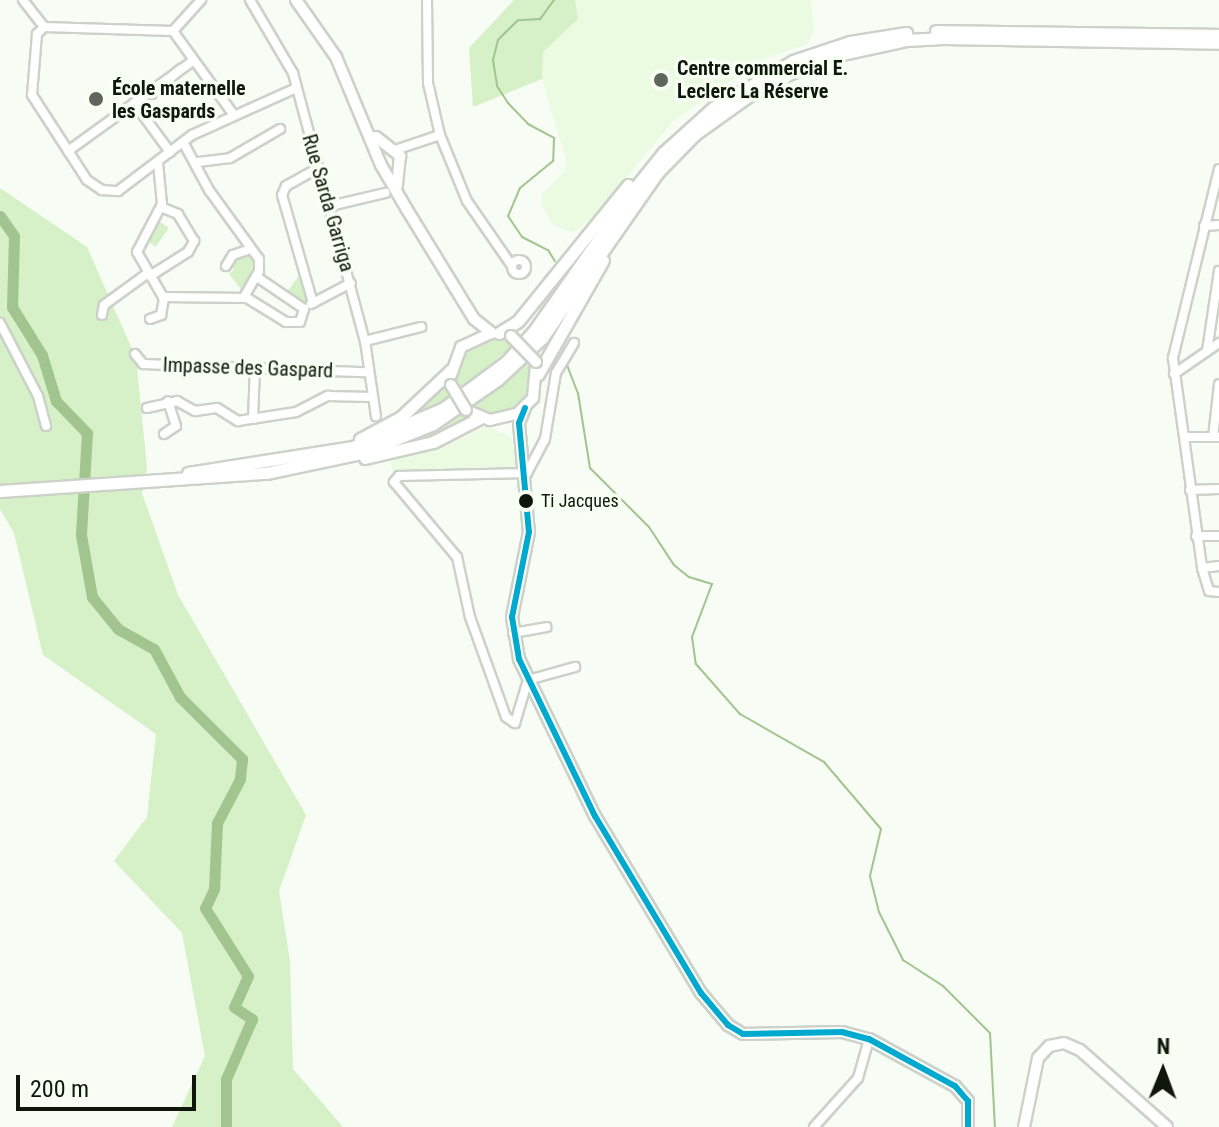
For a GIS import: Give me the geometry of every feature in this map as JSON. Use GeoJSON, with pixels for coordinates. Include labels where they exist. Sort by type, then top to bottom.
{"type":"FeatureCollection","features":[{"type":"Feature","properties":{"kind":"highway"},"geometry":{"type":"LineString","coordinates":[[500,334],[518,321],[636,175],[743,88],[793,61],[850,42],[951,30],[1219,33]]}},
{"type":"Feature","properties":{"kind":"highway"},"geometry":{"type":"LineString","coordinates":[[0,484],[266,473],[324,463],[398,440],[472,399],[542,338],[657,173],[695,134],[765,84],[829,57],[892,42],[943,38],[1200,43],[1219,46]]}},
{"type":"Feature","properties":{"kind":"highway"},"geometry":{"type":"LineString","coordinates":[[0,491],[198,476],[367,443],[415,424],[507,361],[560,298],[664,152]]}},
{"type":"Feature","properties":{"kind":"highway"},"geometry":{"type":"LineString","coordinates":[[537,368],[586,298],[620,225]]}},
{"type":"Feature","properties":{"kind":"highway"},"geometry":{"type":"LineString","coordinates":[[317,453],[384,427],[451,370]]}},
{"type":"Feature","properties":{"kind":"highway"},"geometry":{"type":"LineString","coordinates":[[266,473],[433,442],[480,418]]}},
{"type":"Feature","properties":{"kind":"main road"},"geometry":{"type":"LineString","coordinates":[[296,0],[336,57],[372,133],[382,164],[465,304],[537,368],[519,423],[527,473],[529,532],[512,608],[513,633],[528,680],[565,759],[612,846],[701,993],[731,1028],[751,1035],[842,1032],[869,1039],[955,1086],[968,1101],[968,1127]]}},
{"type":"Feature","properties":{"kind":"main road"},"geometry":{"type":"LineString","coordinates":[[372,133],[392,150],[399,165],[397,188]]}},
{"type":"Feature","properties":{"kind":"main road"},"geometry":{"type":"LineString","coordinates":[[382,164],[392,150]]}},
{"type":"Feature","properties":{"kind":"main road"},"geometry":{"type":"LineString","coordinates":[[382,164],[399,165]]}},
{"type":"Feature","properties":{"kind":"main road"},"geometry":{"type":"LineString","coordinates":[[465,304],[471,339],[451,370],[451,385],[466,410],[480,418],[499,420],[525,408]]}},
{"type":"Feature","properties":{"kind":"main road"},"geometry":{"type":"LineString","coordinates":[[471,339],[500,334]]}},
{"type":"Feature","properties":{"kind":"main road"},"geometry":{"type":"LineString","coordinates":[[499,420],[513,431],[524,458]]}},
{"type":"Feature","properties":{"kind":"main road"},"geometry":{"type":"LineString","coordinates":[[1024,1127],[1033,1067],[1049,1046],[1064,1043],[1080,1050],[1167,1127]]}},
{"type":"Feature","properties":{"kind":"street"},"geometry":{"type":"LineString","coordinates":[[23,0],[44,27]]}},
{"type":"Feature","properties":{"kind":"street"},"geometry":{"type":"LineString","coordinates":[[201,0],[173,31],[44,27],[37,34],[32,95],[87,180],[110,191],[158,163],[183,142],[233,114],[245,114],[296,88]]}},
{"type":"Feature","properties":{"kind":"street","name":"Rue Sarda Garriga"},"geometry":{"type":"LineString","coordinates":[[250,0],[285,53],[296,88],[351,283],[365,341],[365,372],[376,416]]}},
{"type":"Feature","properties":{"kind":"street"},"geometry":{"type":"LineString","coordinates":[[427,0],[428,83],[440,135],[467,201],[512,266]]}},
{"type":"Feature","properties":{"kind":"street"},"geometry":{"type":"LineString","coordinates":[[173,31],[233,114]]}},
{"type":"Feature","properties":{"kind":"street"},"geometry":{"type":"LineString","coordinates":[[68,151],[194,60]]}},
{"type":"Feature","properties":{"kind":"street"},"geometry":{"type":"LineString","coordinates":[[137,100],[170,152]]}},
{"type":"Feature","properties":{"kind":"street"},"geometry":{"type":"LineString","coordinates":[[198,162],[230,158],[280,129]]}},
{"type":"Feature","properties":{"kind":"street"},"geometry":{"type":"LineString","coordinates":[[392,150],[420,144],[440,135]]}},
{"type":"Feature","properties":{"kind":"street"},"geometry":{"type":"LineString","coordinates":[[183,142],[198,162],[209,190],[259,259],[257,277],[244,297]]}},
{"type":"Feature","properties":{"kind":"street"},"geometry":{"type":"LineString","coordinates":[[399,165],[420,144]]}},
{"type":"Feature","properties":{"kind":"street"},"geometry":{"type":"LineString","coordinates":[[150,319],[161,315],[164,298],[138,248],[161,207],[158,163]]}},
{"type":"Feature","properties":{"kind":"street"},"geometry":{"type":"LineString","coordinates":[[313,303],[282,193],[318,168]]}},
{"type":"Feature","properties":{"kind":"street"},"geometry":{"type":"LineString","coordinates":[[1218,176],[1176,339],[1174,374],[1187,437],[1190,490],[1202,568],[1209,591],[1219,592]]}},
{"type":"Feature","properties":{"kind":"street"},"geometry":{"type":"LineString","coordinates":[[330,206],[385,193]]}},
{"type":"Feature","properties":{"kind":"street"},"geometry":{"type":"LineString","coordinates":[[102,315],[104,305],[188,252],[194,241],[178,214],[161,207]]}},
{"type":"Feature","properties":{"kind":"street"},"geometry":{"type":"LineString","coordinates":[[1204,226],[1219,225]]}},
{"type":"Feature","properties":{"kind":"street"},"geometry":{"type":"LineString","coordinates":[[226,266],[233,255],[250,249]]}},
{"type":"Feature","properties":{"kind":"street"},"geometry":{"type":"LineString","coordinates":[[1207,351],[1219,271]]}},
{"type":"Feature","properties":{"kind":"street"},"geometry":{"type":"LineString","coordinates":[[257,277],[304,309]]}},
{"type":"Feature","properties":{"kind":"street"},"geometry":{"type":"LineString","coordinates":[[164,298],[244,297],[286,322],[300,322],[304,309],[351,283]]}},
{"type":"Feature","properties":{"kind":"street"},"geometry":{"type":"LineString","coordinates":[[0,323],[38,396],[46,426]]}},
{"type":"Feature","properties":{"kind":"street"},"geometry":{"type":"LineString","coordinates":[[365,341],[421,327]]}},
{"type":"Feature","properties":{"kind":"street"},"geometry":{"type":"LineString","coordinates":[[574,343],[556,373],[545,439],[527,473],[399,476],[394,482],[457,557],[470,617],[503,713],[515,723],[528,680],[575,667]]}},
{"type":"Feature","properties":{"kind":"street"},"geometry":{"type":"LineString","coordinates":[[1174,374],[1219,343]]}},
{"type":"Feature","properties":{"kind":"street","name":"Impasse des Gaspard"},"geometry":{"type":"LineString","coordinates":[[135,354],[143,364],[365,372]]}},
{"type":"Feature","properties":{"kind":"street"},"geometry":{"type":"LineString","coordinates":[[253,419],[255,368]]}},
{"type":"Feature","properties":{"kind":"street"},"geometry":{"type":"LineString","coordinates":[[1187,437],[1216,437],[1219,384]]}},
{"type":"Feature","properties":{"kind":"street"},"geometry":{"type":"LineString","coordinates":[[147,408],[168,401],[198,411],[217,408],[238,421],[296,412],[328,396],[371,397]]}},
{"type":"Feature","properties":{"kind":"street"},"geometry":{"type":"LineString","coordinates":[[164,434],[176,423],[168,401]]}},
{"type":"Feature","properties":{"kind":"street"},"geometry":{"type":"LineString","coordinates":[[1190,490],[1219,489]]}},
{"type":"Feature","properties":{"kind":"street"},"geometry":{"type":"LineString","coordinates":[[1196,536],[1219,536]]}},
{"type":"Feature","properties":{"kind":"street"},"geometry":{"type":"LineString","coordinates":[[1202,568],[1219,566]]}},
{"type":"Feature","properties":{"kind":"street"},"geometry":{"type":"LineString","coordinates":[[513,633],[546,627]]}},
{"type":"Feature","properties":{"kind":"street"},"geometry":{"type":"LineString","coordinates":[[814,1127],[858,1078],[869,1039]]}},
{"type":"Feature","properties":{"kind":"shaded area"},"geometry":{"type":"Polygon","coordinates":[[[514,0],[575,0],[578,19],[543,52],[542,79],[473,107],[469,48],[514,0]]]}},
{"type":"Feature","properties":{"kind":"shaded area"},"geometry":{"type":"Polygon","coordinates":[[[575,0],[811,0],[814,30],[807,44],[761,60],[673,121],[597,214],[573,233],[552,224],[541,203],[543,193],[564,172],[566,160],[542,79],[543,52],[578,19],[575,0]]]}},
{"type":"Feature","properties":{"kind":"shaded area"},"geometry":{"type":"Polygon","coordinates":[[[0,188],[87,247],[136,358],[147,467],[142,493],[178,595],[306,815],[279,891],[290,961],[293,1069],[343,1127],[172,1127],[205,1056],[182,933],[114,861],[147,817],[156,734],[43,655],[14,533],[0,509],[0,188]]]}},
{"type":"Feature","properties":{"kind":"shaded area"},"geometry":{"type":"Polygon","coordinates":[[[159,221],[169,228],[156,247],[146,240],[159,221]]]}},
{"type":"Feature","properties":{"kind":"shaded area"},"geometry":{"type":"Polygon","coordinates":[[[250,253],[258,270],[243,292],[229,274],[234,270],[229,265],[235,256],[250,253]]]}},
{"type":"Feature","properties":{"kind":"shaded area"},"geometry":{"type":"Polygon","coordinates":[[[299,276],[308,303],[286,293],[299,276]]]}},
{"type":"Feature","properties":{"kind":"shaded area"},"geometry":{"type":"Polygon","coordinates":[[[498,337],[515,344],[458,391],[454,378],[465,350],[479,340],[498,337]]]}},
{"type":"Feature","properties":{"kind":"shaded area"},"geometry":{"type":"Polygon","coordinates":[[[528,359],[532,386],[514,410],[498,416],[471,407],[528,359]]]}},
{"type":"Feature","properties":{"kind":"shaded area"},"geometry":{"type":"Polygon","coordinates":[[[445,384],[449,398],[392,427],[445,384]]]}},
{"type":"Feature","properties":{"kind":"shaded area"},"geometry":{"type":"Polygon","coordinates":[[[460,413],[469,419],[450,432],[392,449],[460,413]]]}},
{"type":"Feature","properties":{"kind":"shaded area"},"geometry":{"type":"Polygon","coordinates":[[[487,426],[511,437],[518,470],[394,473],[390,463],[396,459],[446,446],[487,426]]]}},
{"type":"Feature","properties":{"kind":"waterway"},"geometry":{"type":"LineString","coordinates":[[554,0],[540,19],[518,20],[498,40],[493,60],[497,86],[508,103],[528,124],[554,138],[553,161],[520,188],[508,216],[522,237],[548,250],[555,261]]}},
{"type":"Feature","properties":{"kind":"waterway"},"geometry":{"type":"LineString","coordinates":[[0,216],[14,236],[12,307],[42,355],[56,401],[87,433],[81,535],[92,597],[118,629],[154,649],[180,697],[242,759],[240,779],[217,823],[214,889],[205,908],[248,976],[234,1007],[252,1019],[226,1079],[226,1127]]}},
{"type":"Feature","properties":{"kind":"waterway"},"geometry":{"type":"LineString","coordinates":[[567,365],[578,393],[590,468],[649,527],[674,565],[689,577],[712,584],[692,637],[696,664],[740,714],[824,762],[881,829],[870,876],[879,912],[903,960],[943,986],[990,1033],[995,1127]]}},
{"type":"Feature","properties":{"kind":"transit line"},"geometry":{"type":"LineString","coordinates":[[525,408],[519,423],[529,532],[512,617],[519,659],[595,816],[701,993],[728,1025],[743,1034],[842,1032],[869,1039],[955,1086],[968,1101],[968,1127]]}},
{"type":"Feature","properties":{"kind":"place","name":"Centre commercial E. Leclerc La Réserve"},"geometry":{"type":"Point","coordinates":[661,80]}},
{"type":"Feature","properties":{"kind":"place","name":"École maternelle les Gaspards"},"geometry":{"type":"Point","coordinates":[96,99]}},
{"type":"Feature","properties":{"kind":"place","name":"Ti Jacques"},"geometry":{"type":"Point","coordinates":[526,501]}}]}
